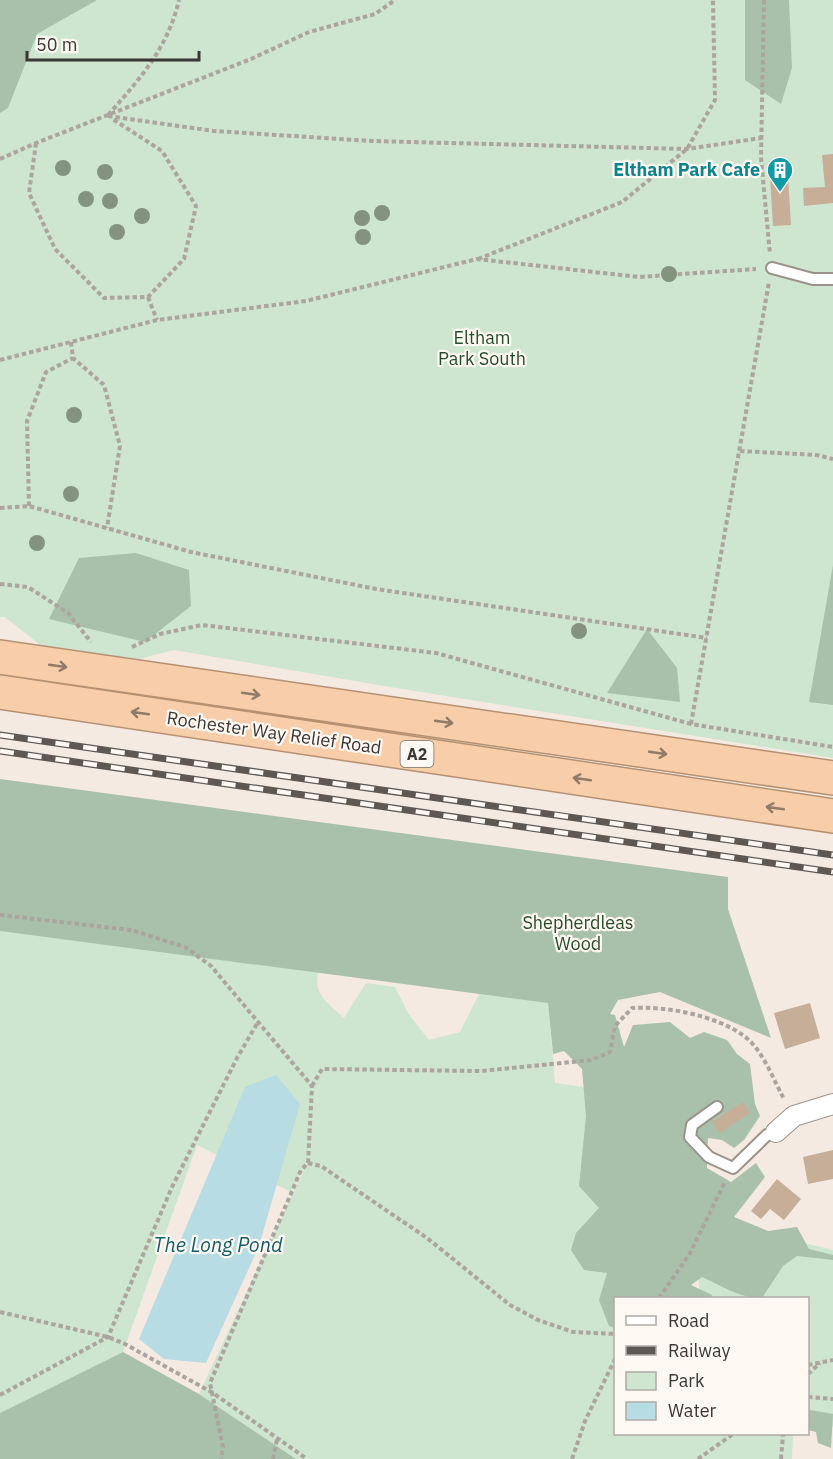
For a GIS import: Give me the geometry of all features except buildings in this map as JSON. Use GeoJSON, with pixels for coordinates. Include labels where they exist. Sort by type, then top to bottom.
{"type":"FeatureCollection","features":[{"type":"Feature","properties":{"kind":"highway","name":"Rochester Way Relief Road"},"geometry":{"type":"LineString","coordinates":[[0,657],[833,778]]}},
{"type":"Feature","properties":{"kind":"highway","name":"Rochester Way Relief Road"},"geometry":{"type":"LineString","coordinates":[[0,692],[833,816]]}},
{"type":"Feature","properties":{"kind":"street"},"geometry":{"type":"LineString","coordinates":[[776,1132],[794,1116],[833,1104]]}},
{"type":"Feature","properties":{"kind":"lane"},"geometry":{"type":"LineString","coordinates":[[771,268],[813,279],[833,279]]}},
{"type":"Feature","properties":{"kind":"lane"},"geometry":{"type":"LineString","coordinates":[[717,1107],[692,1125],[690,1137],[710,1157],[733,1168],[767,1134],[776,1132]]}},
{"type":"Feature","properties":{"kind":"path"},"geometry":{"type":"LineString","coordinates":[[108,116],[150,67],[176,15],[179,0]]}},
{"type":"Feature","properties":{"kind":"path"},"geometry":{"type":"LineString","coordinates":[[0,159],[36,142],[251,59],[309,32],[375,14],[395,0]]}},
{"type":"Feature","properties":{"kind":"path"},"geometry":{"type":"LineString","coordinates":[[0,360],[157,320],[306,301],[477,259],[622,202],[687,148],[715,100],[713,0]]}},
{"type":"Feature","properties":{"kind":"path"},"geometry":{"type":"LineString","coordinates":[[691,724],[771,268],[761,138],[764,0]]}},
{"type":"Feature","properties":{"kind":"path"},"geometry":{"type":"LineString","coordinates":[[108,116],[214,132],[372,141],[687,148],[761,138]]}},
{"type":"Feature","properties":{"kind":"path"},"geometry":{"type":"LineString","coordinates":[[36,142],[29,193],[55,249],[104,298],[147,297],[184,259],[196,206],[162,151],[108,116]]}},
{"type":"Feature","properties":{"kind":"path"},"geometry":{"type":"LineString","coordinates":[[477,259],[639,277],[771,268]]}},
{"type":"Feature","properties":{"kind":"path"},"geometry":{"type":"LineString","coordinates":[[147,297],[157,320]]}},
{"type":"Feature","properties":{"kind":"path"},"geometry":{"type":"LineString","coordinates":[[71,342],[73,358],[104,385],[120,446],[107,528]]}},
{"type":"Feature","properties":{"kind":"path"},"geometry":{"type":"LineString","coordinates":[[29,506],[27,421],[46,372],[73,358]]}},
{"type":"Feature","properties":{"kind":"path"},"geometry":{"type":"LineString","coordinates":[[740,451],[817,455],[833,459]]}},
{"type":"Feature","properties":{"kind":"path"},"geometry":{"type":"LineString","coordinates":[[0,508],[29,506],[191,552],[376,589],[707,638]]}},
{"type":"Feature","properties":{"kind":"path"},"geometry":{"type":"LineString","coordinates":[[0,584],[28,586],[68,613],[94,646]]}},
{"type":"Feature","properties":{"kind":"path"},"geometry":{"type":"LineString","coordinates":[[129,648],[160,634],[202,625],[436,653],[691,724],[833,747]]}},
{"type":"Feature","properties":{"kind":"path"},"geometry":{"type":"LineString","coordinates":[[0,915],[131,930],[185,947],[211,966],[312,1086]]}},
{"type":"Feature","properties":{"kind":"path"},"geometry":{"type":"LineString","coordinates":[[221,1459],[223,1447],[210,1383],[301,1170],[309,1163],[312,1086],[322,1069],[481,1071],[591,1060],[610,1052],[615,1026],[632,1008],[659,1006],[706,1019],[744,1036],[760,1055],[794,1116]]}},
{"type":"Feature","properties":{"kind":"path"},"geometry":{"type":"LineString","coordinates":[[0,1395],[108,1337],[172,1187],[237,1058],[258,1022]]}},
{"type":"Feature","properties":{"kind":"path"},"geometry":{"type":"LineString","coordinates":[[309,1163],[321,1166],[428,1238],[510,1305],[538,1320],[573,1332],[614,1334]]}},
{"type":"Feature","properties":{"kind":"path"},"geometry":{"type":"LineString","coordinates":[[660,1297],[689,1255],[713,1201],[733,1168]]}},
{"type":"Feature","properties":{"kind":"path"},"geometry":{"type":"LineString","coordinates":[[0,1312],[108,1337],[213,1393],[307,1459]]}},
{"type":"Feature","properties":{"kind":"path"},"geometry":{"type":"LineString","coordinates":[[572,1459],[585,1421],[614,1359]]}},
{"type":"Feature","properties":{"kind":"path"},"geometry":{"type":"LineString","coordinates":[[809,1365],[833,1360]]}},
{"type":"Feature","properties":{"kind":"path"},"geometry":{"type":"LineString","coordinates":[[809,1372],[820,1363]]}},
{"type":"Feature","properties":{"kind":"path"},"geometry":{"type":"LineString","coordinates":[[809,1397],[833,1399]]}},
{"type":"Feature","properties":{"kind":"path"},"geometry":{"type":"LineString","coordinates":[[698,1459],[732,1435]]}},
{"type":"Feature","properties":{"kind":"path"},"geometry":{"type":"LineString","coordinates":[[781,1459],[783,1435]]}},
{"type":"Feature","properties":{"kind":"path"},"geometry":{"type":"LineString","coordinates":[[273,1459],[278,1439]]}},
{"type":"Feature","properties":{"kind":"green space","name":"Eltham Park South"},"geometry":{"type":"Polygon","coordinates":[[[0,0],[833,0],[833,758],[174,650],[139,659],[40,645],[5,617],[0,617],[0,0]]]}},
{"type":"Feature","properties":{"kind":"green space"},"geometry":{"type":"Polygon","coordinates":[[[0,0],[97,0],[37,34],[8,108],[0,113],[0,0]]]}},
{"type":"Feature","properties":{"kind":"green space"},"geometry":{"type":"Polygon","coordinates":[[[745,0],[789,0],[792,68],[781,104],[745,80],[745,0]]]}},
{"type":"Feature","properties":{"kind":"green space"},"geometry":{"type":"Polygon","coordinates":[[[136,553],[189,570],[191,606],[145,642],[49,619],[79,558],[136,553]]]}},
{"type":"Feature","properties":{"kind":"green space"},"geometry":{"type":"Polygon","coordinates":[[[833,565],[833,705],[809,702],[833,565]]]}},
{"type":"Feature","properties":{"kind":"green space"},"geometry":{"type":"Polygon","coordinates":[[[647,629],[677,668],[680,702],[607,693],[647,629]]]}},
{"type":"Feature","properties":{"kind":"green space","name":"Shepherdleas Wood"},"geometry":{"type":"Polygon","coordinates":[[[0,779],[728,877],[728,909],[771,1038],[660,992],[618,1000],[610,1014],[615,1015],[624,1047],[633,1025],[670,1022],[690,1038],[704,1032],[727,1040],[737,1054],[750,1064],[755,1104],[760,1116],[744,1140],[734,1148],[722,1140],[708,1138],[707,1168],[731,1182],[756,1163],[765,1177],[734,1217],[768,1231],[797,1227],[809,1249],[833,1255],[833,1260],[797,1256],[783,1266],[763,1297],[738,1294],[702,1277],[691,1285],[712,1295],[711,1297],[614,1297],[614,1328],[609,1326],[599,1300],[607,1273],[584,1270],[571,1250],[576,1233],[599,1208],[579,1186],[586,1116],[582,1069],[564,1051],[553,1054],[548,1003],[0,931],[0,779]]]}},
{"type":"Feature","properties":{"kind":"green space"},"geometry":{"type":"Polygon","coordinates":[[[0,920],[322,957],[317,978],[319,992],[328,1004],[344,1018],[366,983],[395,987],[408,1013],[429,1040],[460,1032],[485,982],[548,1003],[555,1083],[599,1089],[623,1194],[616,1297],[614,1297],[614,1435],[793,1435],[792,1459],[296,1459],[199,1394],[310,1157],[291,1192],[197,1145],[123,1352],[0,1413],[0,920]]]}},
{"type":"Feature","properties":{"kind":"green space"},"geometry":{"type":"Polygon","coordinates":[[[784,1238],[833,1250],[833,1427],[809,1423],[809,1297],[700,1297],[697,1265],[784,1238]]]}},
{"type":"Feature","properties":{"kind":"green space"},"geometry":{"type":"Polygon","coordinates":[[[123,1352],[199,1394],[296,1459],[0,1459],[0,1413],[123,1352]]]}},
{"type":"Feature","properties":{"kind":"green space"},"geometry":{"type":"Polygon","coordinates":[[[809,1410],[833,1414],[831,1448],[818,1443],[816,1432],[809,1430],[809,1410]]]}},
{"type":"Feature","properties":{"kind":"water","name":"The Long Pond"},"geometry":{"type":"Polygon","coordinates":[[[276,1075],[300,1104],[259,1246],[206,1363],[164,1359],[139,1339],[245,1087],[276,1075]]]}},
{"type":"Feature","properties":{"kind":"railway"},"geometry":{"type":"LineString","coordinates":[[0,735],[833,855]]}},
{"type":"Feature","properties":{"kind":"railway"},"geometry":{"type":"LineString","coordinates":[[0,751],[833,872]]}},
{"type":"Feature","properties":{"kind":"place","name":"Eltham Park Cafe"},"geometry":{"type":"Point","coordinates":[780,193]}}]}
